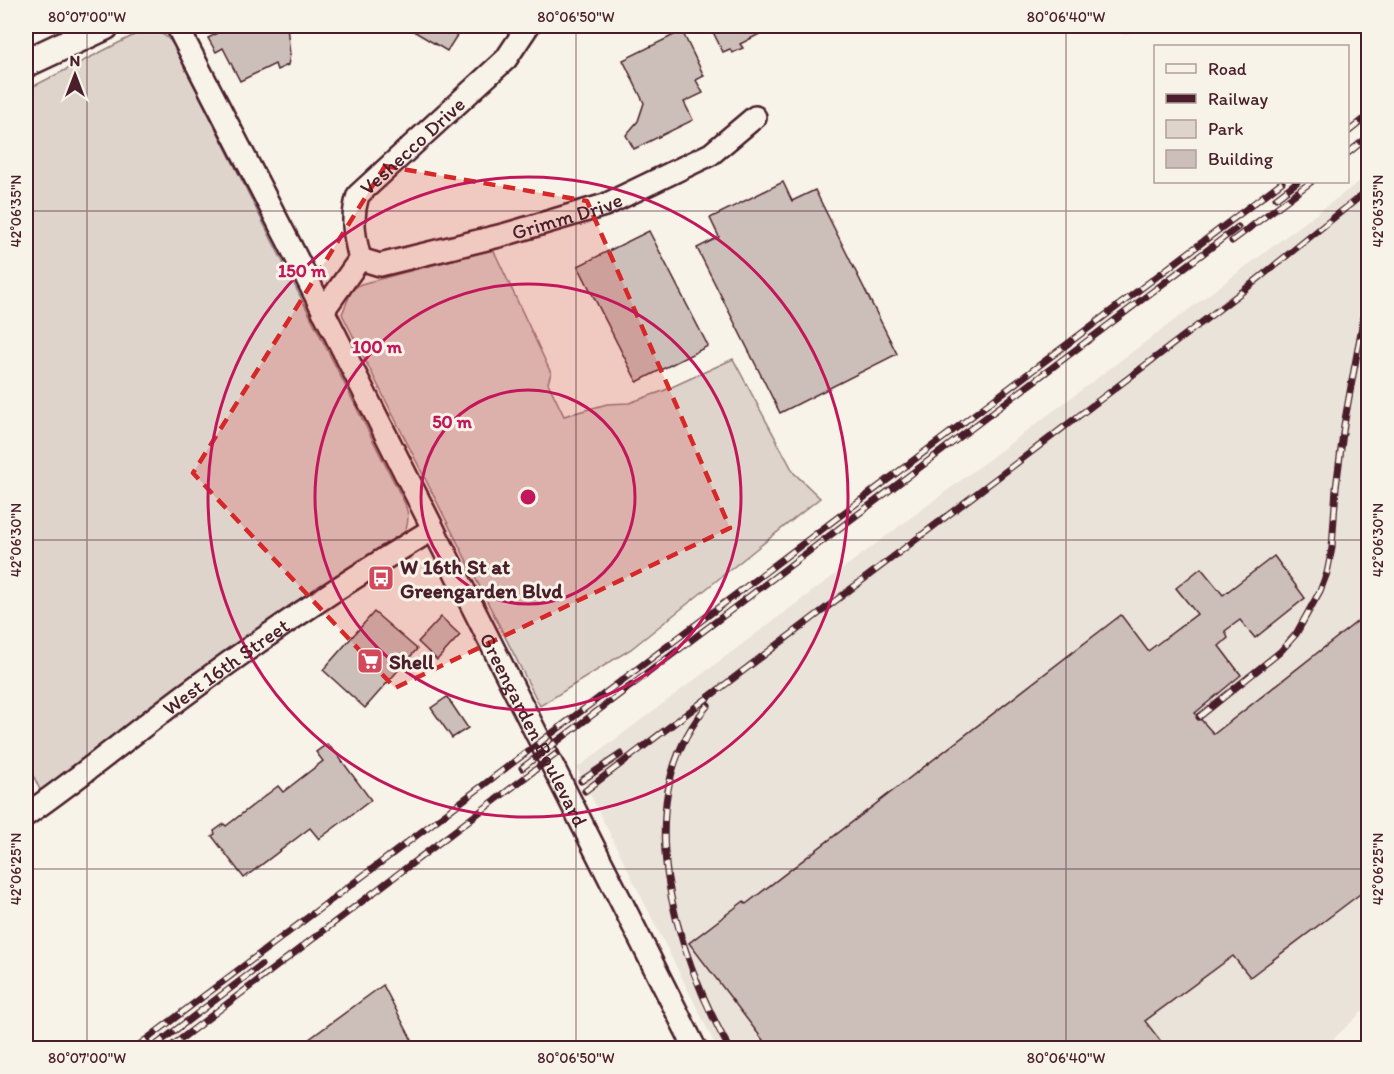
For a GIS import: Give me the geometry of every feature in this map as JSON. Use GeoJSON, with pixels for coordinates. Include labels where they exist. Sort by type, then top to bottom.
{"type":"FeatureCollection","features":[{"type":"Feature","properties":{"kind":"main road"},"geometry":{"type":"LineString","coordinates":[[27,64],[105,26]]}},
{"type":"Feature","properties":{"kind":"street","name":"Greengarden Boulevard"},"geometry":{"type":"LineString","coordinates":[[177,26],[695,1048]]}},
{"type":"Feature","properties":{"kind":"street","name":"Veshecco Drive"},"geometry":{"type":"LineString","coordinates":[[360,259],[353,231],[353,212],[358,195],[507,59],[528,26]]}},
{"type":"Feature","properties":{"kind":"street","name":"Grimm Drive"},"geometry":{"type":"LineString","coordinates":[[360,259],[380,265],[502,235],[605,205],[711,154],[755,117]]}},
{"type":"Feature","properties":{"kind":"street"},"geometry":{"type":"LineString","coordinates":[[323,311],[360,259]]}},
{"type":"Feature","properties":{"kind":"street","name":"West 16th Street"},"geometry":{"type":"LineString","coordinates":[[26,815],[231,662],[394,552],[433,529]]}},
{"type":"Feature","properties":{"kind":"highlighted area"},"geometry":{"type":"Polygon","coordinates":[[[385,166],[587,201],[730,528],[395,688],[193,473],[385,166]]]}},
{"type":"Feature","properties":{"kind":"shaded area"},"geometry":{"type":"Polygon","coordinates":[[[1105,26],[1144,26],[1125,35],[1105,26]]]}},
{"type":"Feature","properties":{"kind":"shaded area"},"geometry":{"type":"Polygon","coordinates":[[[1368,175],[1368,1006],[1324,1048],[717,1048],[577,768],[1368,175]]]}},
{"type":"Feature","properties":{"kind":"green space"},"geometry":{"type":"Polygon","coordinates":[[[146,31],[161,34],[173,44],[405,504],[408,523],[399,539],[42,794],[26,760],[26,90],[146,31]]]}},
{"type":"Feature","properties":{"kind":"green space"},"geometry":{"type":"Polygon","coordinates":[[[493,249],[551,373],[548,383],[564,416],[607,404],[629,403],[663,391],[733,359],[794,473],[820,498],[631,649],[540,706],[342,314],[352,290],[361,284],[493,249]]]}},
{"type":"Feature","properties":{"kind":"building"},"geometry":{"type":"Polygon","coordinates":[[[211,26],[287,26],[290,55],[288,65],[277,70],[275,64],[240,81],[223,48],[216,52],[208,38],[216,34],[211,26]]]}},
{"type":"Feature","properties":{"kind":"building"},"geometry":{"type":"Polygon","coordinates":[[[405,26],[463,26],[447,51],[405,26]]]}},
{"type":"Feature","properties":{"kind":"building"},"geometry":{"type":"Polygon","coordinates":[[[710,26],[775,26],[740,44],[743,48],[732,53],[730,49],[723,52],[710,26]]]}},
{"type":"Feature","properties":{"kind":"building"},"geometry":{"type":"Polygon","coordinates":[[[682,31],[704,76],[696,80],[703,93],[684,102],[693,120],[634,149],[626,135],[638,121],[644,103],[623,60],[682,31]]]}},
{"type":"Feature","properties":{"kind":"building"},"geometry":{"type":"Polygon","coordinates":[[[783,182],[792,201],[815,190],[897,354],[780,413],[697,248],[719,237],[710,218],[783,182]]]}},
{"type":"Feature","properties":{"kind":"building"},"geometry":{"type":"Polygon","coordinates":[[[649,231],[708,346],[637,382],[578,266],[649,231]]]}},
{"type":"Feature","properties":{"kind":"building"},"geometry":{"type":"Polygon","coordinates":[[[1274,556],[1305,598],[1255,638],[1240,620],[1225,631],[1228,638],[1219,646],[1241,675],[1195,713],[1214,734],[1368,613],[1368,888],[1250,977],[1233,956],[1145,1021],[1166,1048],[769,1048],[689,943],[744,901],[746,904],[1121,615],[1148,651],[1197,614],[1176,588],[1201,568],[1223,595],[1274,556]]]}},
{"type":"Feature","properties":{"kind":"building"},"geometry":{"type":"Polygon","coordinates":[[[374,612],[417,649],[365,708],[323,670],[374,612]]]}},
{"type":"Feature","properties":{"kind":"building"},"geometry":{"type":"Polygon","coordinates":[[[441,617],[460,635],[437,660],[418,642],[441,617]]]}},
{"type":"Feature","properties":{"kind":"building"},"geometry":{"type":"Polygon","coordinates":[[[447,697],[468,728],[452,738],[431,708],[447,697]]]}},
{"type":"Feature","properties":{"kind":"building"},"geometry":{"type":"Polygon","coordinates":[[[327,744],[371,800],[319,839],[310,828],[244,878],[212,836],[215,834],[214,831],[224,824],[226,826],[278,786],[283,792],[323,761],[316,752],[327,744]]]}},
{"type":"Feature","properties":{"kind":"building"},"geometry":{"type":"Polygon","coordinates":[[[383,985],[416,1048],[297,1048],[383,985]]]}},
{"type":"Feature","properties":{"kind":"railway"},"geometry":{"type":"LineString","coordinates":[[1349,131],[1368,116]]}},
{"type":"Feature","properties":{"kind":"railway"},"geometry":{"type":"LineString","coordinates":[[1349,152],[1368,137]]}},
{"type":"Feature","properties":{"kind":"railway"},"geometry":{"type":"LineString","coordinates":[[135,1048],[1281,183]]}},
{"type":"Feature","properties":{"kind":"railway"},"geometry":{"type":"LineString","coordinates":[[1276,198],[1296,183]]}},
{"type":"Feature","properties":{"kind":"railway"},"geometry":{"type":"LineString","coordinates":[[1232,241],[1310,183]]}},
{"type":"Feature","properties":{"kind":"railway"},"geometry":{"type":"LineString","coordinates":[[585,791],[1243,291],[1368,190]]}},
{"type":"Feature","properties":{"kind":"railway"},"geometry":{"type":"LineString","coordinates":[[522,768],[1238,227]]}},
{"type":"Feature","properties":{"kind":"railway"},"geometry":{"type":"LineString","coordinates":[[1199,717],[1280,652],[1296,634],[1320,591],[1327,573],[1332,548],[1336,488],[1344,425],[1368,293]]}},
{"type":"Feature","properties":{"kind":"railway"},"geometry":{"type":"LineString","coordinates":[[708,705],[683,743],[669,785],[664,830],[668,876],[677,922],[691,967],[729,1048]]}},
{"type":"Feature","properties":{"kind":"railway"},"geometry":{"type":"LineString","coordinates":[[169,1048],[556,754]]}},
{"type":"Feature","properties":{"kind":"railway"},"geometry":{"type":"LineString","coordinates":[[581,781],[621,754]]}},
{"type":"Feature","properties":{"kind":"railway"},"geometry":{"type":"LineString","coordinates":[[152,1048],[261,965]]}},
{"type":"Feature","properties":{"kind":"place","name":"W 16th St at Greengarden Blvd"},"geometry":{"type":"Point","coordinates":[381,578]}},
{"type":"Feature","properties":{"kind":"place","name":"Shell"},"geometry":{"type":"Point","coordinates":[370,661]}}]}
